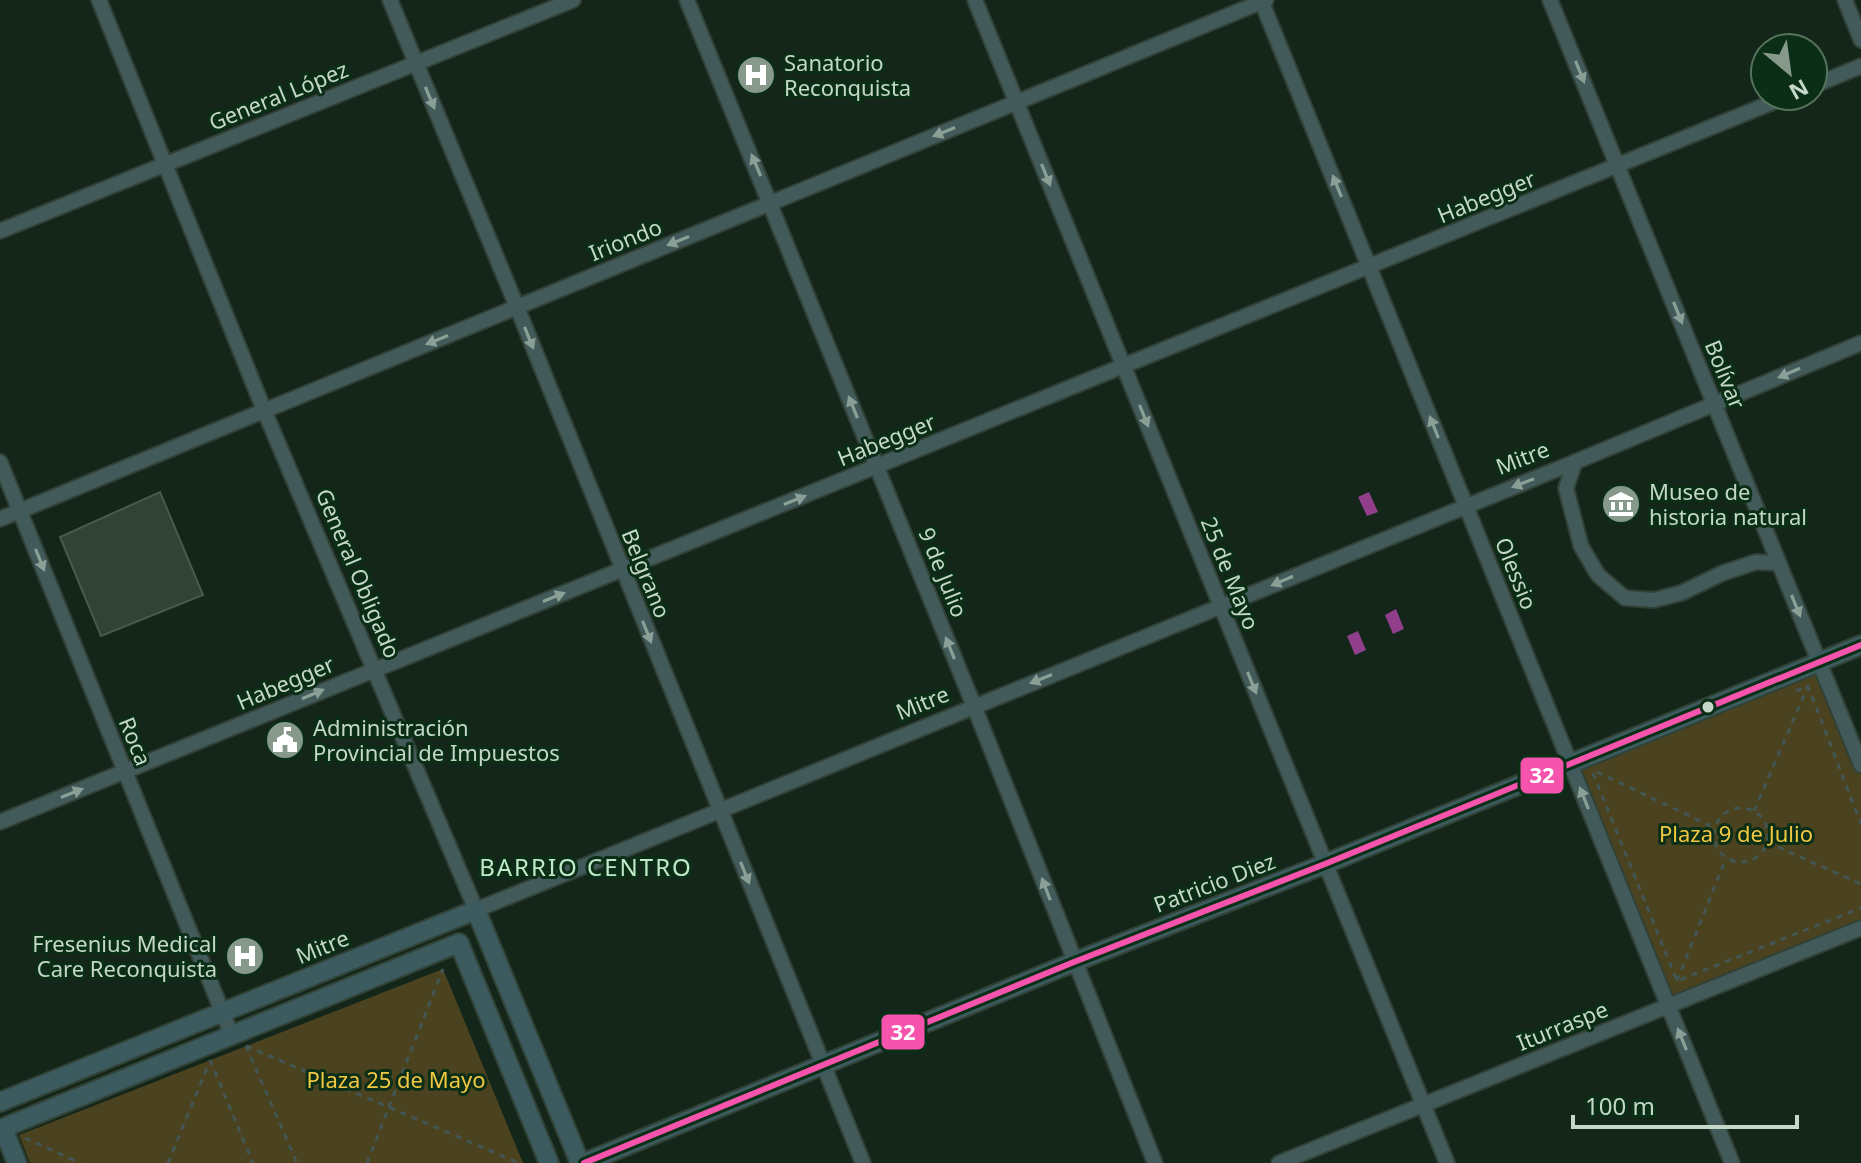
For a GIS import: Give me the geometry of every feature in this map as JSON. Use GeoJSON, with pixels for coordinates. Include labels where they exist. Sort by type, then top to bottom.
{"type":"FeatureCollection","features":[{"type":"Feature","properties":{"kind":"main road","name":"Patricio Diez"},"geometry":{"type":"LineString","coordinates":[[582,1163],[1861,645]]}},
{"type":"Feature","properties":{"kind":"main road","name":"Mitre"},"geometry":{"type":"LineString","coordinates":[[0,1102],[476,910]]}},
{"type":"Feature","properties":{"kind":"main road","name":"General Obligado"},"geometry":{"type":"LineString","coordinates":[[476,910],[582,1163]]}},
{"type":"Feature","properties":{"kind":"main road"},"geometry":{"type":"LineString","coordinates":[[17,1163],[11,1131],[459,943],[549,1163]]}},
{"type":"Feature","properties":{"kind":"street","name":"General Obligado"},"geometry":{"type":"LineString","coordinates":[[99,0],[264,410],[476,910]]}},
{"type":"Feature","properties":{"kind":"street","name":"Belgrano"},"geometry":{"type":"LineString","coordinates":[[390,0],[863,1163]]}},
{"type":"Feature","properties":{"kind":"street","name":"General López"},"geometry":{"type":"LineString","coordinates":[[0,231],[573,0]]}},
{"type":"Feature","properties":{"kind":"street","name":"9 de Julio"},"geometry":{"type":"LineString","coordinates":[[687,0],[974,706],[1155,1163]]}},
{"type":"Feature","properties":{"kind":"street","name":"25 de Mayo"},"geometry":{"type":"LineString","coordinates":[[975,0],[1447,1163]]}},
{"type":"Feature","properties":{"kind":"street","name":"Bolívar"},"geometry":{"type":"LineString","coordinates":[[1550,0],[1861,765]]}},
{"type":"Feature","properties":{"kind":"street"},"geometry":{"type":"LineString","coordinates":[[1845,0],[1861,40]]}},
{"type":"Feature","properties":{"kind":"street","name":"Iriondo"},"geometry":{"type":"LineString","coordinates":[[0,519],[1263,1]]}},
{"type":"Feature","properties":{"kind":"street","name":"Olessio"},"geometry":{"type":"LineString","coordinates":[[1263,1],[1732,1163]]}},
{"type":"Feature","properties":{"kind":"street"},"geometry":{"type":"LineString","coordinates":[[1829,79],[1861,66]]}},
{"type":"Feature","properties":{"kind":"street","name":"Habegger"},"geometry":{"type":"LineString","coordinates":[[0,822],[1749,112]]}},
{"type":"Feature","properties":{"kind":"street","name":"Mitre"},"geometry":{"type":"LineString","coordinates":[[476,910],[1861,343]]}},
{"type":"Feature","properties":{"kind":"street","name":"Roca"},"geometry":{"type":"LineString","coordinates":[[0,462],[232,1036]]}},
{"type":"Feature","properties":{"kind":"street"},"geometry":{"type":"LineString","coordinates":[[1575,462],[1566,488],[1581,546],[1598,575],[1625,598],[1654,600],[1681,593],[1723,573],[1756,562],[1779,563]]}},
{"type":"Feature","properties":{"kind":"street","name":"Iturraspe"},"geometry":{"type":"LineString","coordinates":[[1279,1163],[1861,928]]}},
{"type":"Feature","properties":{"kind":"path"},"geometry":{"type":"LineString","coordinates":[[1793,692],[1808,686]]}},
{"type":"Feature","properties":{"kind":"path"},"geometry":{"type":"LineString","coordinates":[[1754,811],[1808,686]]}},
{"type":"Feature","properties":{"kind":"path"},"geometry":{"type":"LineString","coordinates":[[1808,686],[1861,824]]}},
{"type":"Feature","properties":{"kind":"path"},"geometry":{"type":"LineString","coordinates":[[1591,769],[1605,763]]}},
{"type":"Feature","properties":{"kind":"path"},"geometry":{"type":"LineString","coordinates":[[1591,769],[1715,828]]}},
{"type":"Feature","properties":{"kind":"path"},"geometry":{"type":"LineString","coordinates":[[1591,769],[1677,981]]}},
{"type":"Feature","properties":{"kind":"path"},"geometry":{"type":"LineString","coordinates":[[1733,809],[1754,811],[1765,822],[1768,831],[1761,853],[1751,860],[1738,862],[1726,857],[1716,845],[1715,828],[1722,817],[1733,809]]}},
{"type":"Feature","properties":{"kind":"path"},"geometry":{"type":"LineString","coordinates":[[1767,842],[1861,884]]}},
{"type":"Feature","properties":{"kind":"path"},"geometry":{"type":"LineString","coordinates":[[1677,981],[1726,857]]}},
{"type":"Feature","properties":{"kind":"path"},"geometry":{"type":"LineString","coordinates":[[1677,981],[1861,908]]}},
{"type":"Feature","properties":{"kind":"path"},"geometry":{"type":"LineString","coordinates":[[367,1163],[443,969]]}},
{"type":"Feature","properties":{"kind":"path"},"geometry":{"type":"LineString","coordinates":[[297,1163],[246,1046],[519,1163]]}},
{"type":"Feature","properties":{"kind":"path"},"geometry":{"type":"LineString","coordinates":[[168,1163],[210,1060],[253,1163]]}},
{"type":"Feature","properties":{"kind":"path"},"geometry":{"type":"LineString","coordinates":[[11,1131],[80,1163]]}},
{"type":"Feature","properties":{"kind":"green space","name":"Plaza 9 de Julio"},"geometry":{"type":"Polygon","coordinates":[[[1819,663],[1861,765],[1861,928],[1669,1006],[1570,763],[1819,663]]]}},
{"type":"Feature","properties":{"kind":"green space","name":"Plaza 25 de Mayo"},"geometry":{"type":"Polygon","coordinates":[[[443,969],[523,1163],[30,1163],[19,1135],[443,969]]]}},
{"type":"Feature","properties":{"kind":"shaded area"},"geometry":{"type":"Polygon","coordinates":[[[1369,492],[1378,512],[1367,516],[1358,497],[1369,492]]]}},
{"type":"Feature","properties":{"kind":"shaded area"},"geometry":{"type":"Polygon","coordinates":[[[1396,609],[1404,629],[1393,634],[1385,615],[1396,609]]]}},
{"type":"Feature","properties":{"kind":"shaded area"},"geometry":{"type":"Polygon","coordinates":[[[1358,631],[1366,650],[1355,655],[1347,636],[1358,631]]]}},
{"type":"Feature","properties":{"kind":"building"},"geometry":{"type":"Polygon","coordinates":[[[160,492],[203,595],[101,636],[60,537],[160,492]]]}},
{"type":"Feature","properties":{"kind":"transit line","name":"32"},"geometry":{"type":"LineString","coordinates":[[584,1163],[1861,645]]}},
{"type":"Feature","properties":{"kind":"place","name":"Sanatorio Reconquista"},"geometry":{"type":"Point","coordinates":[756,75]}},
{"type":"Feature","properties":{"kind":"place","name":"Museo de historia natural"},"geometry":{"type":"Point","coordinates":[1621,504]}},
{"type":"Feature","properties":{"kind":"place","name":"Administración Provincial de Impuestos"},"geometry":{"type":"Point","coordinates":[285,740]}},
{"type":"Feature","properties":{"kind":"place","name":"Fresenius Medical Care Reconquista"},"geometry":{"type":"Point","coordinates":[245,956]}},
{"type":"Feature","properties":{"kind":"district","name":"BARRIO CENTRO"},"geometry":{"type":"Point","coordinates":[586,866]}}]}
